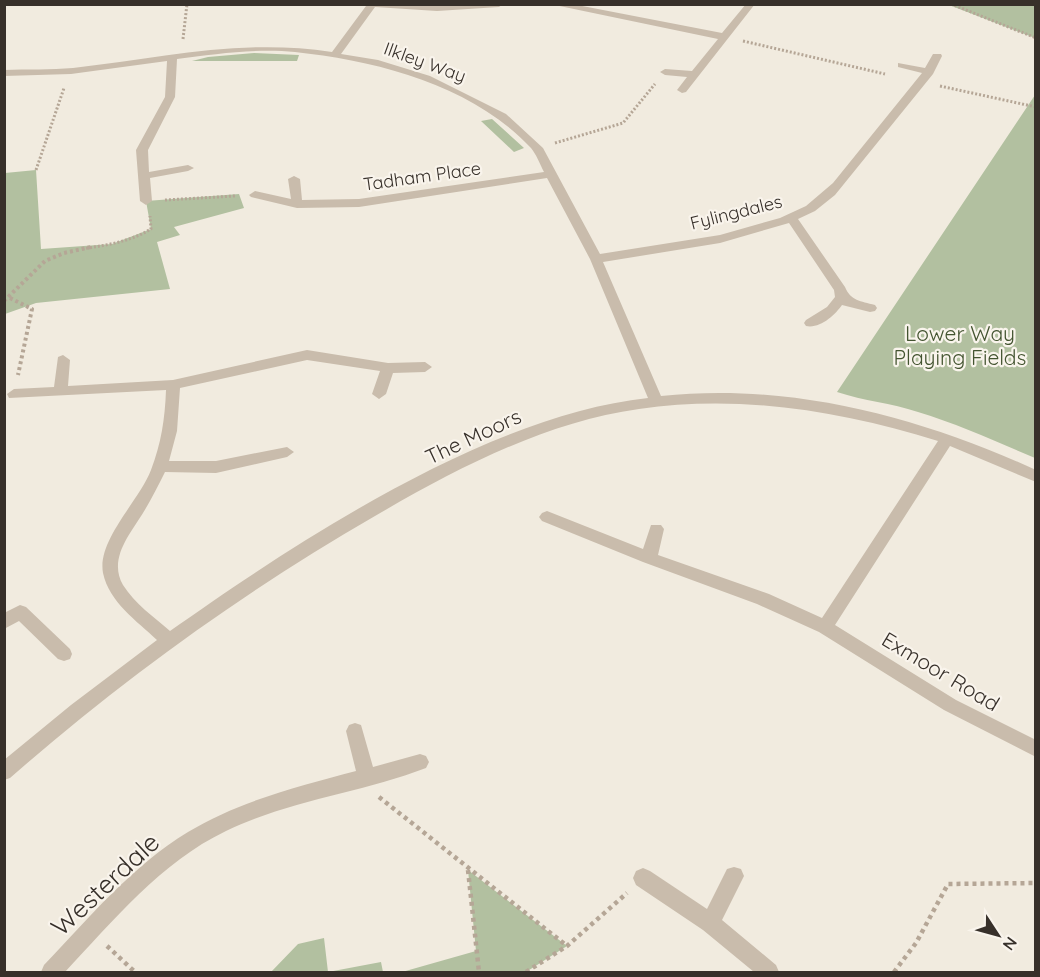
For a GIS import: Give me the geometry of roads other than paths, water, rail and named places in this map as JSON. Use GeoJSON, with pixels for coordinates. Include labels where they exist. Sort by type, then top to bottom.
{"type":"FeatureCollection","features":[{"type":"Feature","properties":{"kind":"street"},"geometry":{"type":"LineString","coordinates":[[336,54],[370,5],[437,8],[499,4]]}},
{"type":"Feature","properties":{"kind":"street"},"geometry":{"type":"LineString","coordinates":[[554,4],[725,37]]}},
{"type":"Feature","properties":{"kind":"street"},"geometry":{"type":"LineString","coordinates":[[682,90],[752,4]]}},
{"type":"Feature","properties":{"kind":"street","name":"Ilkley Way"},"geometry":{"type":"LineString","coordinates":[[4,73],[71,71],[178,55],[244,49],[293,49],[336,54],[402,70],[464,94],[502,116],[537,148],[596,259],[657,402]]}},
{"type":"Feature","properties":{"kind":"street"},"geometry":{"type":"LineString","coordinates":[[146,201],[142,150],[170,97],[178,55]]}},
{"type":"Feature","properties":{"kind":"street","name":"Fylingdales"},"geometry":{"type":"LineString","coordinates":[[596,259],[722,237],[792,218],[830,193],[926,77],[937,56]]}},
{"type":"Feature","properties":{"kind":"street"},"geometry":{"type":"LineString","coordinates":[[902,64],[926,77]]}},
{"type":"Feature","properties":{"kind":"street"},"geometry":{"type":"LineString","coordinates":[[665,72],[695,74]]}},
{"type":"Feature","properties":{"kind":"street"},"geometry":{"type":"LineString","coordinates":[[144,176],[188,168]]}},
{"type":"Feature","properties":{"kind":"street","name":"Tadham Place"},"geometry":{"type":"LineString","coordinates":[[255,195],[297,204],[384,201],[552,174]]}},
{"type":"Feature","properties":{"kind":"street"},"geometry":{"type":"LineString","coordinates":[[294,179],[297,204]]}},
{"type":"Feature","properties":{"kind":"street"},"geometry":{"type":"LineString","coordinates":[[792,218],[840,290],[841,297],[832,310],[811,323]]}},
{"type":"Feature","properties":{"kind":"street"},"geometry":{"type":"LineString","coordinates":[[841,297],[849,303],[870,308]]}},
{"type":"Feature","properties":{"kind":"street"},"geometry":{"type":"LineString","coordinates":[[14,394],[173,386],[308,355],[388,368],[425,368]]}},
{"type":"Feature","properties":{"kind":"street"},"geometry":{"type":"LineString","coordinates":[[61,391],[63,360]]}},
{"type":"Feature","properties":{"kind":"street"},"geometry":{"type":"LineString","coordinates":[[379,394],[388,368]]}},
{"type":"Feature","properties":{"kind":"street"},"geometry":{"type":"LineString","coordinates":[[168,640],[120,593],[110,569],[112,551],[119,535],[138,508],[159,466],[171,432],[173,386]]}},
{"type":"Feature","properties":{"kind":"street","name":"The Moors"},"geometry":{"type":"LineString","coordinates":[[4,772],[99,692],[168,640],[244,588],[359,517],[468,459],[511,438],[547,425],[588,414],[657,402],[690,398],[747,399],[860,415],[947,439],[1035,477]]}},
{"type":"Feature","properties":{"kind":"street"},"geometry":{"type":"LineString","coordinates":[[825,627],[947,439]]}},
{"type":"Feature","properties":{"kind":"street"},"geometry":{"type":"LineString","coordinates":[[159,466],[216,466],[287,452]]}},
{"type":"Feature","properties":{"kind":"street","name":"Exmoor Road"},"geometry":{"type":"LineString","coordinates":[[547,517],[649,558],[763,598],[825,627],[950,705],[1035,749]]}},
{"type":"Feature","properties":{"kind":"street"},"geometry":{"type":"LineString","coordinates":[[649,558],[656,529]]}},
{"type":"Feature","properties":{"kind":"street"},"geometry":{"type":"LineString","coordinates":[[4,622],[20,612],[64,654]]}},
{"type":"Feature","properties":{"kind":"street"},"geometry":{"type":"LineString","coordinates":[[356,731],[363,779]]}},
{"type":"Feature","properties":{"kind":"street","name":"Westerdale"},"geometry":{"type":"LineString","coordinates":[[51,972],[155,867],[218,826],[313,791],[420,762]]}},
{"type":"Feature","properties":{"kind":"street"},"geometry":{"type":"LineString","coordinates":[[710,923],[734,876]]}},
{"type":"Feature","properties":{"kind":"street"},"geometry":{"type":"LineString","coordinates":[[643,878],[710,923],[769,972]]}},
{"type":"Feature","properties":{"kind":"park label","name":"Lower Way Playing Fields"},"geometry":{"type":"Point","coordinates":[960,345]}}]}
